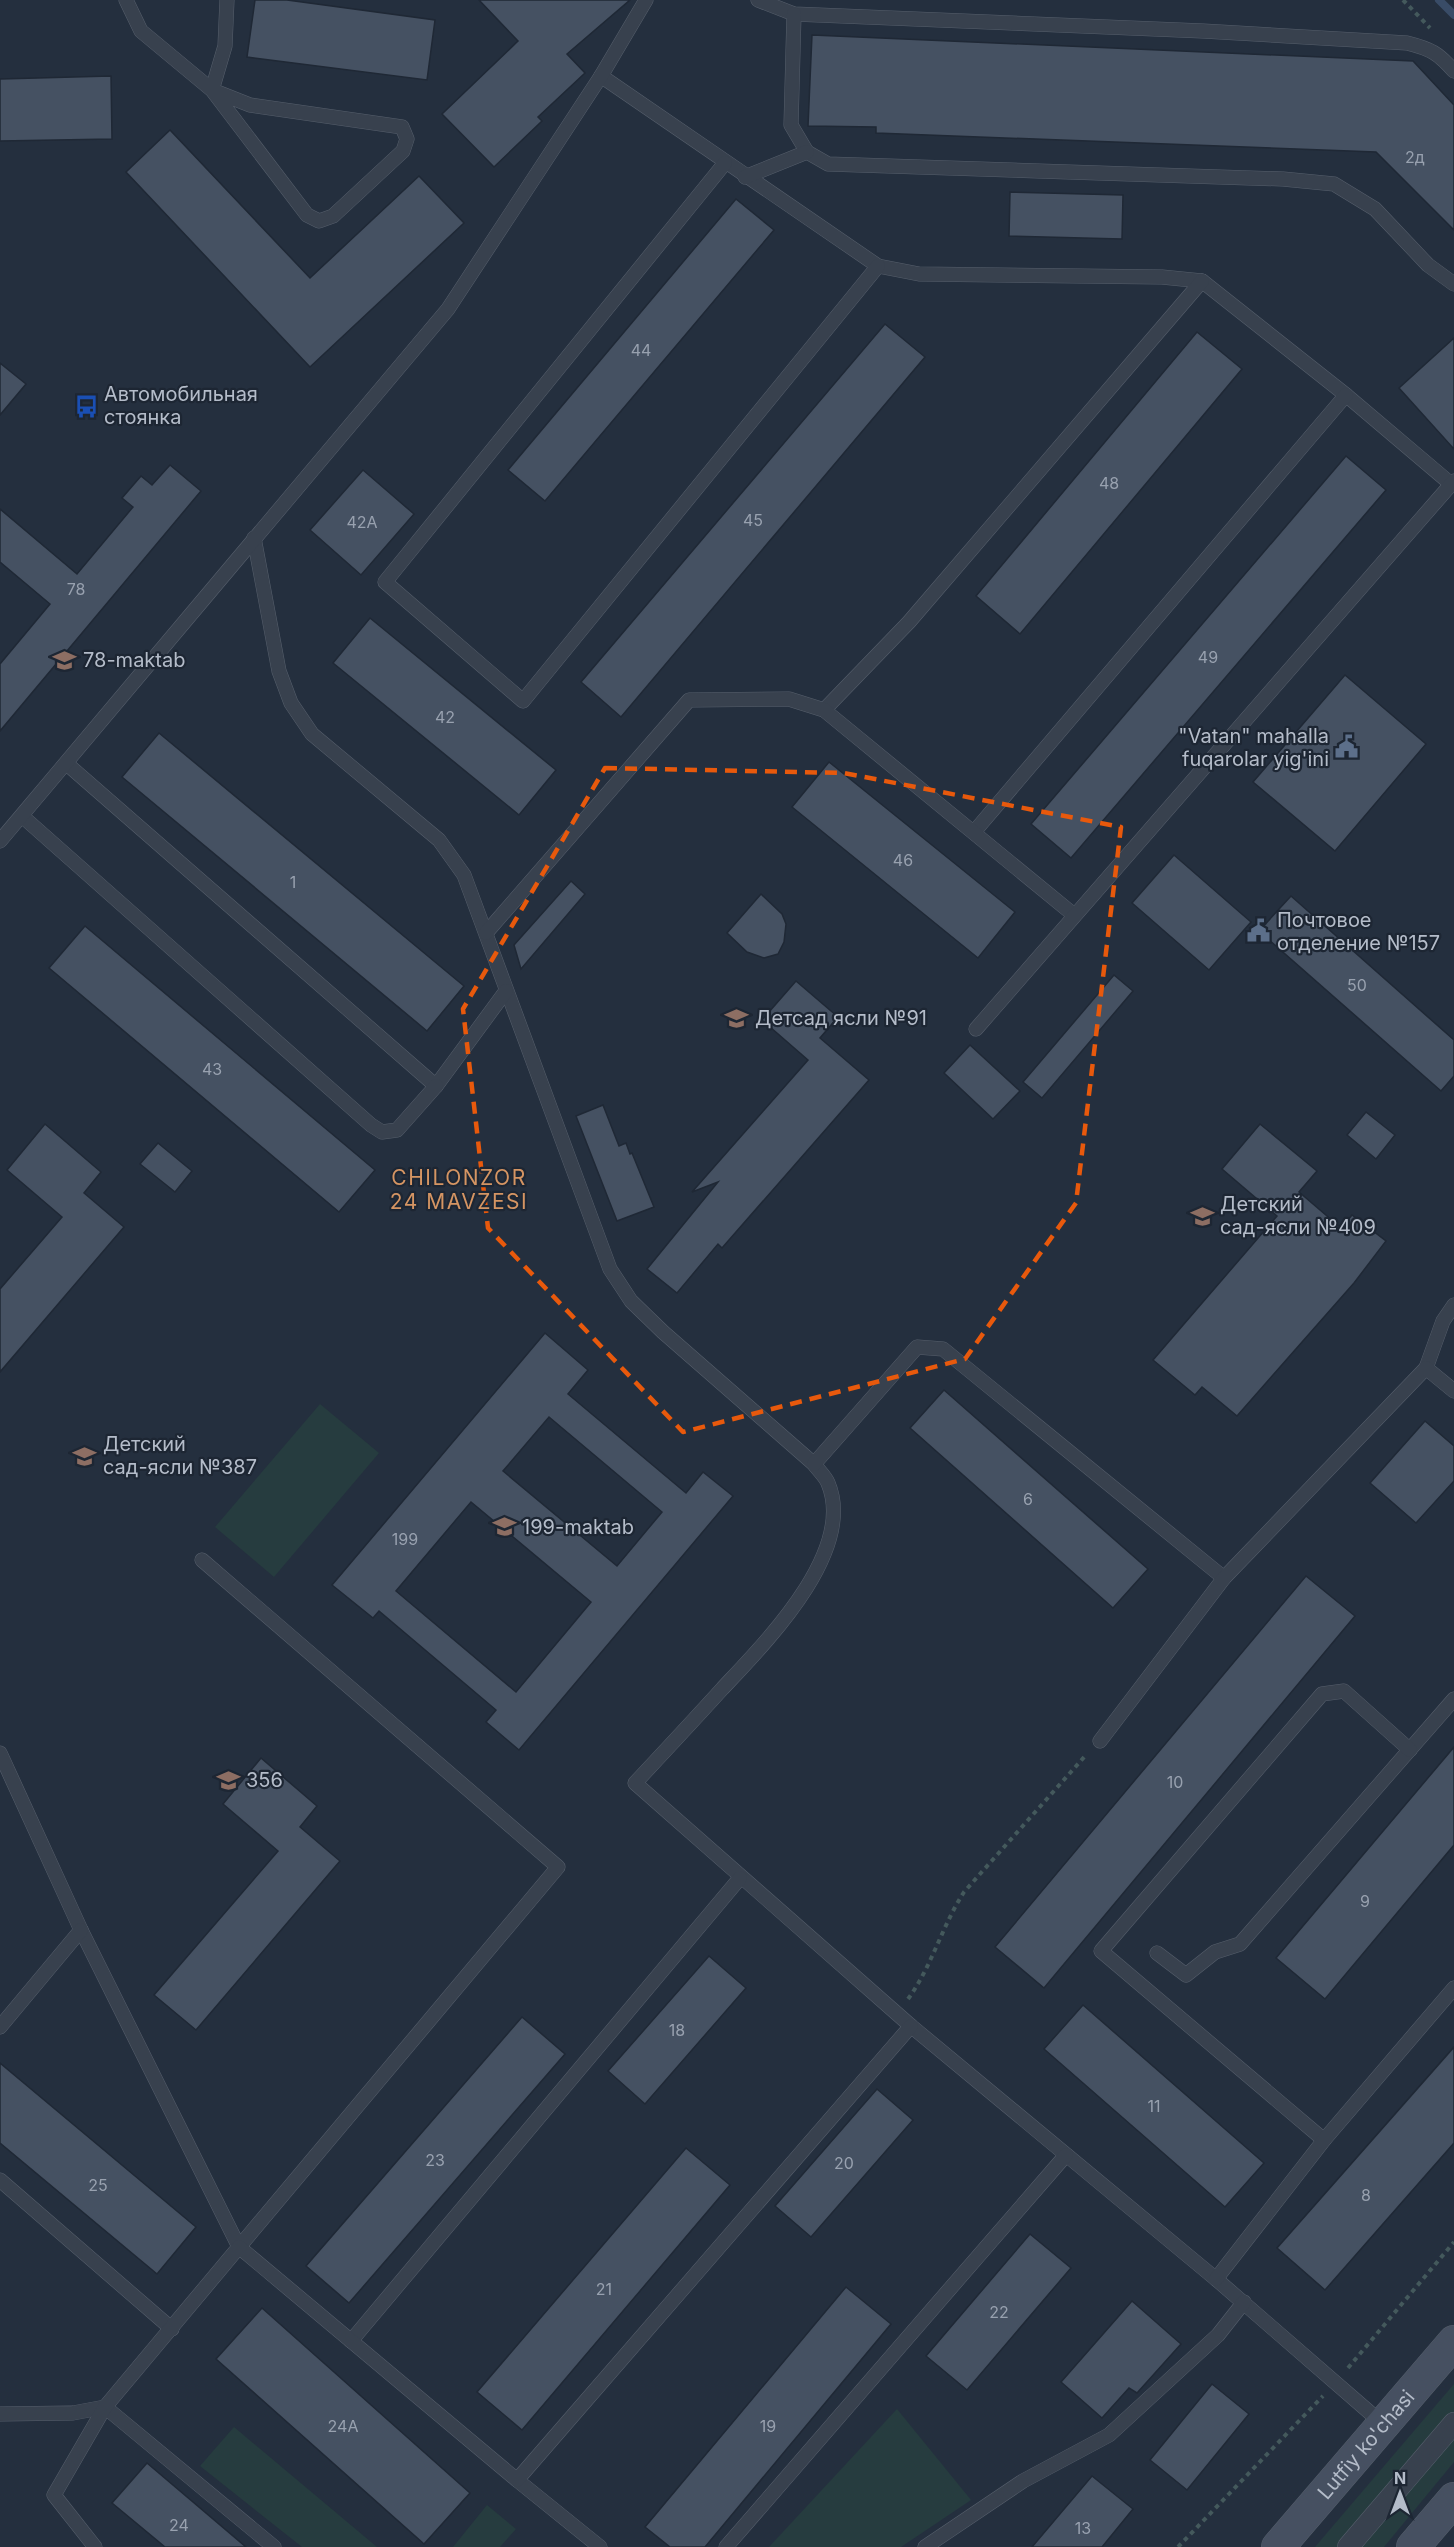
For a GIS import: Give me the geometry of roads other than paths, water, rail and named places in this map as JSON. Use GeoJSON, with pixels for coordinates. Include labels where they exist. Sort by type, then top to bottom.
{"type":"FeatureCollection","features":[{"type":"Feature","properties":{"kind":"main road","name":"Lutfiy ko'chasi"},"geometry":{"type":"LineString","coordinates":[[1278,2547],[1454,2342]]}},
{"type":"Feature","properties":{"kind":"main road"},"geometry":{"type":"LineString","coordinates":[[1424,2540],[1454,2499]]}},
{"type":"Feature","properties":{"kind":"street"},"geometry":{"type":"LineString","coordinates":[[1348,2547],[1454,2423]]}},
{"type":"Feature","properties":{"kind":"lane"},"geometry":{"type":"LineString","coordinates":[[126,0],[141,32],[212,90],[307,215],[319,221],[333,216],[342,208],[403,151],[407,139],[402,127],[250,105],[212,90]]}},
{"type":"Feature","properties":{"kind":"lane"},"geometry":{"type":"LineString","coordinates":[[212,90],[225,46],[227,0]]}},
{"type":"Feature","properties":{"kind":"lane"},"geometry":{"type":"LineString","coordinates":[[0,841],[448,309],[601,76],[646,0]]}},
{"type":"Feature","properties":{"kind":"lane"},"geometry":{"type":"LineString","coordinates":[[758,0],[794,14],[1191,30],[1407,43],[1427,48],[1441,56],[1454,71]]}},
{"type":"Feature","properties":{"kind":"lane"},"geometry":{"type":"LineString","coordinates":[[794,14],[791,124],[807,152],[828,164],[1282,179],[1334,184],[1375,210],[1428,265],[1454,284]]}},
{"type":"Feature","properties":{"kind":"lane"},"geometry":{"type":"LineString","coordinates":[[601,76],[745,177],[878,266],[919,274],[1162,278],[1202,281],[1452,482],[976,1029]]}},
{"type":"Feature","properties":{"kind":"lane"},"geometry":{"type":"LineString","coordinates":[[745,177],[807,152]]}},
{"type":"Feature","properties":{"kind":"lane"},"geometry":{"type":"LineString","coordinates":[[725,163],[386,582],[523,701],[878,266]]}},
{"type":"Feature","properties":{"kind":"lane"},"geometry":{"type":"LineString","coordinates":[[824,710],[909,622],[1202,281]]}},
{"type":"Feature","properties":{"kind":"lane"},"geometry":{"type":"LineString","coordinates":[[974,832],[1346,395]]}},
{"type":"Feature","properties":{"kind":"lane"},"geometry":{"type":"LineString","coordinates":[[254,538],[279,670],[291,702],[312,734],[439,840],[464,875],[610,1269],[631,1300],[663,1332],[814,1464],[828,1482],[832,1503],[832,1527],[825,1551],[800,1600],[765,1643],[636,1784],[740,1878],[911,2026],[1244,2302],[1383,2424]]}},
{"type":"Feature","properties":{"kind":"lane"},"geometry":{"type":"LineString","coordinates":[[486,933],[688,700],[789,699],[824,710],[1074,915]]}},
{"type":"Feature","properties":{"kind":"lane"},"geometry":{"type":"LineString","coordinates":[[67,764],[436,1086]]}},
{"type":"Feature","properties":{"kind":"lane"},"geometry":{"type":"LineString","coordinates":[[21,816],[382,1132],[397,1130],[436,1086],[506,991]]}},
{"type":"Feature","properties":{"kind":"lane"},"geometry":{"type":"LineString","coordinates":[[1100,1741],[1224,1578],[1426,1368],[1443,1321],[1454,1305]]}},
{"type":"Feature","properties":{"kind":"lane"},"geometry":{"type":"LineString","coordinates":[[814,1464],[917,1347],[943,1349],[1224,1578]]}},
{"type":"Feature","properties":{"kind":"lane"},"geometry":{"type":"LineString","coordinates":[[1426,1368],[1454,1392]]}},
{"type":"Feature","properties":{"kind":"lane"},"geometry":{"type":"LineString","coordinates":[[95,2547],[54,2495],[105,2407],[558,1867],[202,1560]]}},
{"type":"Feature","properties":{"kind":"lane"},"geometry":{"type":"LineString","coordinates":[[1324,2140],[1101,1951],[1322,1694],[1344,1691],[1410,1750]]}},
{"type":"Feature","properties":{"kind":"lane"},"geometry":{"type":"LineString","coordinates":[[1157,1953],[1186,1975],[1215,1952],[1240,1944],[1454,1699]]}},
{"type":"Feature","properties":{"kind":"lane"},"geometry":{"type":"LineString","coordinates":[[0,1753],[81,1930],[239,2247],[600,2547]]}},
{"type":"Feature","properties":{"kind":"lane"},"geometry":{"type":"LineString","coordinates":[[351,2341],[740,1878]]}},
{"type":"Feature","properties":{"kind":"lane"},"geometry":{"type":"LineString","coordinates":[[0,2027],[81,1930]]}},
{"type":"Feature","properties":{"kind":"lane"},"geometry":{"type":"LineString","coordinates":[[1216,2279],[1324,2140],[1454,1988]]}},
{"type":"Feature","properties":{"kind":"lane"},"geometry":{"type":"LineString","coordinates":[[517,2480],[911,2026]]}},
{"type":"Feature","properties":{"kind":"lane"},"geometry":{"type":"LineString","coordinates":[[726,2547],[1066,2155]]}},
{"type":"Feature","properties":{"kind":"lane"},"geometry":{"type":"LineString","coordinates":[[0,2180],[172,2329]]}},
{"type":"Feature","properties":{"kind":"lane"},"geometry":{"type":"LineString","coordinates":[[925,2547],[1023,2481],[1109,2435],[1218,2335],[1244,2302]]}},
{"type":"Feature","properties":{"kind":"lane"},"geometry":{"type":"LineString","coordinates":[[0,2414],[73,2414],[105,2407]]}},
{"type":"Feature","properties":{"kind":"lane"},"geometry":{"type":"LineString","coordinates":[[105,2407],[274,2547]]}},
{"type":"Feature","properties":{"kind":"waterway"},"geometry":{"type":"LineString","coordinates":[[1439,0],[1454,15]]}},
{"type":"Feature","properties":{"kind":"place","name":"Автомобильная стоянка"},"geometry":{"type":"Point","coordinates":[86,406]}},
{"type":"Feature","properties":{"kind":"place","name":"78-maktab"},"geometry":{"type":"Point","coordinates":[65,660]}},
{"type":"Feature","properties":{"kind":"place","name":"\"Vatan\" mahalla fuqarolar yig'ini"},"geometry":{"type":"Point","coordinates":[1347,747]}},
{"type":"Feature","properties":{"kind":"place","name":"Почтовое отделение №157"},"geometry":{"type":"Point","coordinates":[1259,931]}},
{"type":"Feature","properties":{"kind":"place","name":"Детсад ясли №91"},"geometry":{"type":"Point","coordinates":[737,1018]}},
{"type":"Feature","properties":{"kind":"place","name":"Детский сад-ясли №409"},"geometry":{"type":"Point","coordinates":[1202,1216]}},
{"type":"Feature","properties":{"kind":"place","name":"Детский сад-ясли №387"},"geometry":{"type":"Point","coordinates":[85,1456]}},
{"type":"Feature","properties":{"kind":"place","name":"199-maktab"},"geometry":{"type":"Point","coordinates":[504,1527]}},
{"type":"Feature","properties":{"kind":"place","name":"356"},"geometry":{"type":"Point","coordinates":[228,1780]}},
{"type":"Feature","properties":{"kind":"district","name":"CHILONZOR 24 MAVZESI"},"geometry":{"type":"Point","coordinates":[459,1190]}}]}
